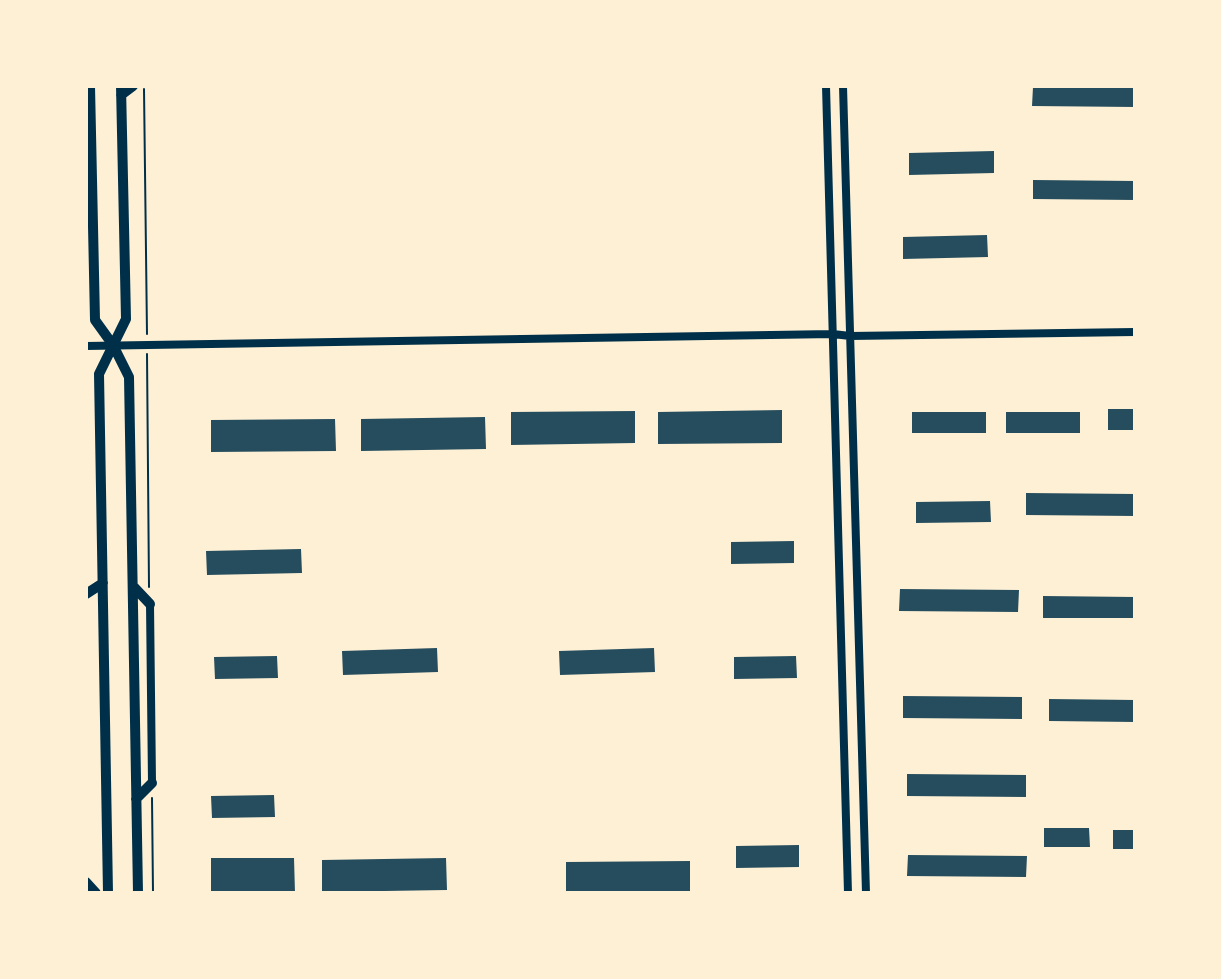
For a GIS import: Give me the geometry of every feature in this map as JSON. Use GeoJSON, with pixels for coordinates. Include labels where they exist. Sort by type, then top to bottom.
{"type":"FeatureCollection","features":[{"type":"Feature","properties":{"kind":"main road"},"geometry":{"type":"LineString","coordinates":[[90,86],[89,200],[95,320],[113,345],[129,377],[138,893]]}},
{"type":"Feature","properties":{"kind":"main road"},"geometry":{"type":"LineString","coordinates":[[108,893],[99,374],[126,319],[121,91],[133,86]]}},
{"type":"Feature","properties":{"kind":"main road"},"geometry":{"type":"LineString","coordinates":[[86,594],[103,583]]}},
{"type":"Feature","properties":{"kind":"main road"},"geometry":{"type":"LineString","coordinates":[[133,586],[150,604]]}},
{"type":"Feature","properties":{"kind":"main road"},"geometry":{"type":"LineString","coordinates":[[136,799],[152,783]]}},
{"type":"Feature","properties":{"kind":"main road"},"geometry":{"type":"LineString","coordinates":[[86,882],[96,893]]}},
{"type":"Feature","properties":{"kind":"street"},"geometry":{"type":"LineString","coordinates":[[826,86],[848,893]]}},
{"type":"Feature","properties":{"kind":"street"},"geometry":{"type":"LineString","coordinates":[[843,86],[866,893]]}},
{"type":"Feature","properties":{"kind":"street"},"geometry":{"type":"LineString","coordinates":[[86,346],[833,334],[850,336],[1135,332]]}},
{"type":"Feature","properties":{"kind":"street"},"geometry":{"type":"LineString","coordinates":[[150,604],[152,783]]}},
{"type":"Feature","properties":{"kind":"path"},"geometry":{"type":"LineString","coordinates":[[152,783],[153,893]]}},
{"type":"Feature","properties":{"kind":"building"},"geometry":{"type":"Polygon","coordinates":[[[1033,87],[1135,88],[1135,107],[1032,106],[1033,87]]]}},
{"type":"Feature","properties":{"kind":"building"},"geometry":{"type":"Polygon","coordinates":[[[994,151],[994,173],[909,175],[909,153],[994,151]]]}},
{"type":"Feature","properties":{"kind":"building"},"geometry":{"type":"Polygon","coordinates":[[[1033,180],[1135,181],[1135,200],[1033,199],[1033,180]]]}},
{"type":"Feature","properties":{"kind":"building"},"geometry":{"type":"Polygon","coordinates":[[[987,235],[988,257],[903,259],[903,237],[987,235]]]}},
{"type":"Feature","properties":{"kind":"building"},"geometry":{"type":"Polygon","coordinates":[[[1108,409],[1135,409],[1135,430],[1108,430],[1108,409]]]}},
{"type":"Feature","properties":{"kind":"building"},"geometry":{"type":"Polygon","coordinates":[[[782,410],[782,443],[658,444],[658,412],[782,410]]]}},
{"type":"Feature","properties":{"kind":"building"},"geometry":{"type":"Polygon","coordinates":[[[635,411],[635,443],[511,445],[511,412],[635,411]]]}},
{"type":"Feature","properties":{"kind":"building"},"geometry":{"type":"Polygon","coordinates":[[[912,412],[986,412],[986,433],[912,433],[912,412]]]}},
{"type":"Feature","properties":{"kind":"building"},"geometry":{"type":"Polygon","coordinates":[[[1006,412],[1080,412],[1080,433],[1006,433],[1006,412]]]}},
{"type":"Feature","properties":{"kind":"building"},"geometry":{"type":"Polygon","coordinates":[[[485,417],[486,449],[361,451],[361,419],[485,417]]]}},
{"type":"Feature","properties":{"kind":"building"},"geometry":{"type":"Polygon","coordinates":[[[335,419],[336,451],[211,452],[211,420],[335,419]]]}},
{"type":"Feature","properties":{"kind":"building"},"geometry":{"type":"Polygon","coordinates":[[[1026,493],[1135,494],[1135,516],[1026,515],[1026,493]]]}},
{"type":"Feature","properties":{"kind":"building"},"geometry":{"type":"Polygon","coordinates":[[[990,501],[991,522],[916,523],[916,502],[990,501]]]}},
{"type":"Feature","properties":{"kind":"building"},"geometry":{"type":"Polygon","coordinates":[[[794,541],[794,563],[731,564],[731,542],[794,541]]]}},
{"type":"Feature","properties":{"kind":"building"},"geometry":{"type":"Polygon","coordinates":[[[301,549],[302,573],[207,575],[206,551],[301,549]]]}},
{"type":"Feature","properties":{"kind":"building"},"geometry":{"type":"Polygon","coordinates":[[[900,589],[1019,590],[1018,612],[899,611],[900,589]]]}},
{"type":"Feature","properties":{"kind":"building"},"geometry":{"type":"Polygon","coordinates":[[[1043,596],[1135,597],[1135,618],[1043,618],[1043,596]]]}},
{"type":"Feature","properties":{"kind":"building"},"geometry":{"type":"Polygon","coordinates":[[[437,648],[438,672],[343,675],[342,651],[437,648]]]}},
{"type":"Feature","properties":{"kind":"building"},"geometry":{"type":"Polygon","coordinates":[[[654,648],[655,672],[560,675],[559,651],[654,648]]]}},
{"type":"Feature","properties":{"kind":"building"},"geometry":{"type":"Polygon","coordinates":[[[277,656],[278,678],[215,679],[214,657],[277,656]]]}},
{"type":"Feature","properties":{"kind":"building"},"geometry":{"type":"Polygon","coordinates":[[[796,656],[797,678],[734,679],[734,657],[796,656]]]}},
{"type":"Feature","properties":{"kind":"building"},"geometry":{"type":"Polygon","coordinates":[[[903,696],[1022,697],[1022,719],[903,718],[903,696]]]}},
{"type":"Feature","properties":{"kind":"building"},"geometry":{"type":"Polygon","coordinates":[[[1049,699],[1135,700],[1135,722],[1049,721],[1049,699]]]}},
{"type":"Feature","properties":{"kind":"building"},"geometry":{"type":"Polygon","coordinates":[[[907,774],[1026,775],[1026,797],[907,796],[907,774]]]}},
{"type":"Feature","properties":{"kind":"building"},"geometry":{"type":"Polygon","coordinates":[[[274,795],[275,817],[212,818],[211,796],[274,795]]]}},
{"type":"Feature","properties":{"kind":"building"},"geometry":{"type":"Polygon","coordinates":[[[1044,828],[1089,828],[1090,847],[1044,847],[1044,828]]]}},
{"type":"Feature","properties":{"kind":"building"},"geometry":{"type":"Polygon","coordinates":[[[1113,830],[1135,830],[1135,849],[1113,849],[1113,830]]]}},
{"type":"Feature","properties":{"kind":"building"},"geometry":{"type":"Polygon","coordinates":[[[799,845],[799,867],[736,868],[736,846],[799,845]]]}},
{"type":"Feature","properties":{"kind":"building"},"geometry":{"type":"Polygon","coordinates":[[[908,855],[1027,856],[1026,877],[907,876],[908,855]]]}},
{"type":"Feature","properties":{"kind":"building"},"geometry":{"type":"Polygon","coordinates":[[[211,858],[294,858],[295,893],[211,893],[211,858]]]}},
{"type":"Feature","properties":{"kind":"building"},"geometry":{"type":"Polygon","coordinates":[[[446,858],[447,890],[322,892],[322,860],[446,858]]]}},
{"type":"Feature","properties":{"kind":"building"},"geometry":{"type":"Polygon","coordinates":[[[690,861],[690,893],[566,893],[566,862],[690,861]]]}}]}
